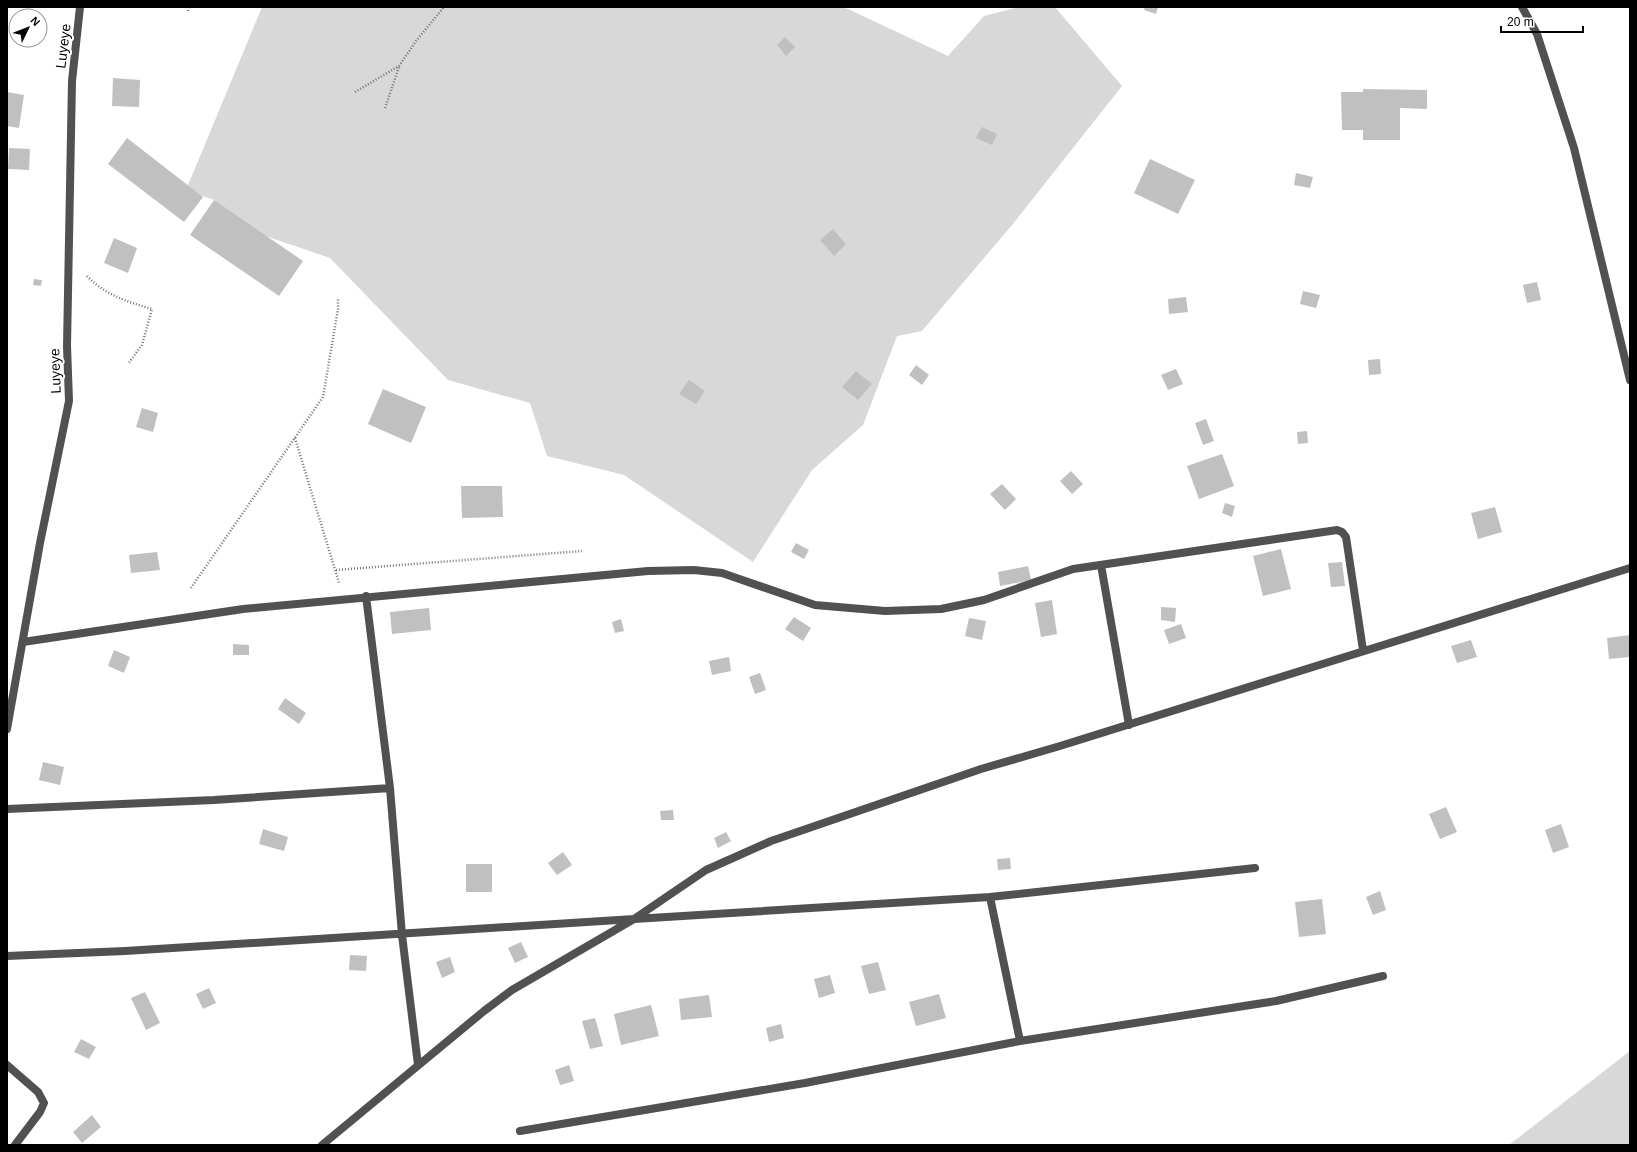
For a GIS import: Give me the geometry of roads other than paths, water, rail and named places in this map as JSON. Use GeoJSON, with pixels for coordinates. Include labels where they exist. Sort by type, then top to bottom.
{"type":"FeatureCollection","features":[{"type":"Feature","properties":{"kind":"street","name":"Luyeye"},"geometry":{"type":"LineString","coordinates":[[7,729],[69,401],[67,346],[72,81],[80,7]]}},
{"type":"Feature","properties":{"kind":"street"},"geometry":{"type":"LineString","coordinates":[[1522,7],[1537,34],[1574,148],[1630,380]]}},
{"type":"Feature","properties":{"kind":"street"},"geometry":{"type":"LineString","coordinates":[[23,642],[243,609],[366,596],[478,588],[648,571],[694,570],[722,573],[815,605],[885,611],[941,609],[984,600],[1073,569],[1336,530],[1342,532],[1346,537],[1363,650]]}},
{"type":"Feature","properties":{"kind":"street"},"geometry":{"type":"LineString","coordinates":[[1101,565],[1129,725]]}},
{"type":"Feature","properties":{"kind":"street"},"geometry":{"type":"LineString","coordinates":[[322,1145],[484,1011],[512,990],[634,919],[706,870],[771,841],[981,769],[1129,725],[1363,650],[1630,568]]}},
{"type":"Feature","properties":{"kind":"street"},"geometry":{"type":"LineString","coordinates":[[366,596],[390,788],[402,935],[418,1065]]}},
{"type":"Feature","properties":{"kind":"street"},"geometry":{"type":"LineString","coordinates":[[7,809],[214,800],[390,788]]}},
{"type":"Feature","properties":{"kind":"street"},"geometry":{"type":"LineString","coordinates":[[7,956],[126,951],[402,935],[990,897],[1255,868]]}},
{"type":"Feature","properties":{"kind":"street"},"geometry":{"type":"LineString","coordinates":[[990,897],[1020,1041]]}},
{"type":"Feature","properties":{"kind":"street"},"geometry":{"type":"LineString","coordinates":[[520,1131],[805,1083],[1020,1041],[1276,1001],[1383,976]]}},
{"type":"Feature","properties":{"kind":"street"},"geometry":{"type":"LineString","coordinates":[[7,1065],[38,1092],[44,1103],[40,1112],[14,1145]]}}]}
